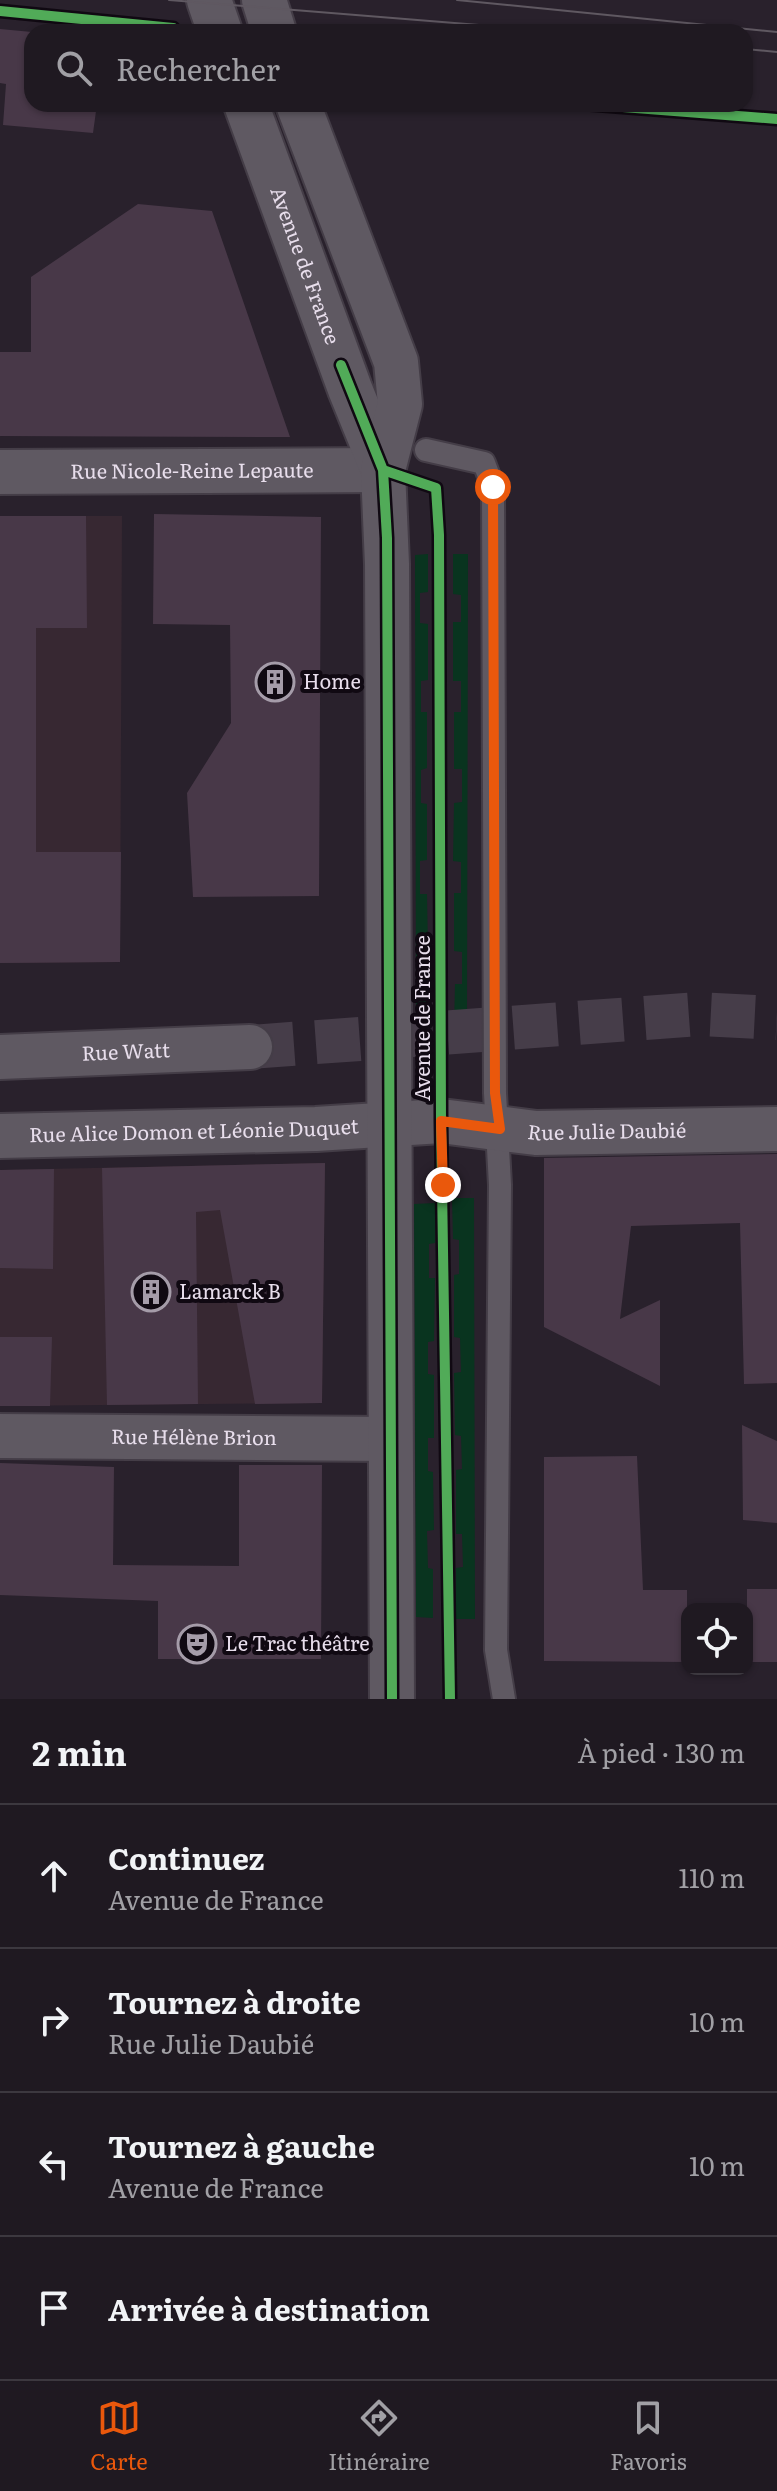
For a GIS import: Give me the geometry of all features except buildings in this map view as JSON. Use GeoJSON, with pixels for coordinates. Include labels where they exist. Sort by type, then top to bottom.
{"type":"FeatureCollection","features":[{"type":"Feature","properties":{"kind":"street"},"geometry":{"type":"LineString","coordinates":[[209,0],[217,24]]}},
{"type":"Feature","properties":{"kind":"street"},"geometry":{"type":"LineString","coordinates":[[264,0],[272,24]]}},
{"type":"Feature","properties":{"kind":"street","name":"Avenue de France"},"geometry":{"type":"LineString","coordinates":[[249,112],[383,470]]}},
{"type":"Feature","properties":{"kind":"street","name":"Avenue de France"},"geometry":{"type":"LineString","coordinates":[[301,112],[396,362],[400,404],[383,470],[387,564],[392,1699]]}},
{"type":"Feature","properties":{"kind":"street","name":"Rue Nicole-Reine Lepaute"},"geometry":{"type":"LineString","coordinates":[[0,472],[383,470]]}},
{"type":"Feature","properties":{"kind":"street","name":"Rue Watt"},"geometry":{"type":"LineString","coordinates":[[0,1057],[250,1047]]}},
{"type":"Feature","properties":{"kind":"street","name":"Rue Julie Daubié"},"geometry":{"type":"LineString","coordinates":[[388,1122],[441,1121],[536,1133],[777,1129]]}},
{"type":"Feature","properties":{"kind":"street","name":"Rue Alice Domon et Léonie Duquet"},"geometry":{"type":"LineString","coordinates":[[0,1136],[316,1129],[388,1122]]}},
{"type":"Feature","properties":{"kind":"street","name":"Rue Hélène Brion"},"geometry":{"type":"LineString","coordinates":[[0,1436],[389,1439]]}},
{"type":"Feature","properties":{"kind":"lane"},"geometry":{"type":"LineString","coordinates":[[426,450],[484,463],[493,487],[495,1093],[500,1129],[496,1641],[504,1699]]}},
{"type":"Feature","properties":{"kind":"shaded area"},"geometry":{"type":"Polygon","coordinates":[[[0,516],[122,516],[120,962],[0,963],[0,516]]]}},
{"type":"Feature","properties":{"kind":"shaded area"},"geometry":{"type":"Polygon","coordinates":[[[325,1163],[322,1403],[0,1406],[0,1170],[325,1163]]]}},
{"type":"Feature","properties":{"kind":"green space"},"geometry":{"type":"Polygon","coordinates":[[[428,554],[428,592],[420,593],[420,623],[428,624],[428,680],[421,681],[421,712],[427,712],[427,768],[421,770],[421,803],[427,804],[427,860],[420,861],[420,894],[427,894],[428,950],[420,951],[421,983],[428,984],[428,1027],[416,1027],[415,555],[428,554]]]}},
{"type":"Feature","properties":{"kind":"green space"},"geometry":{"type":"Polygon","coordinates":[[[453,554],[468,554],[467,1028],[454,1027],[455,984],[462,984],[462,952],[454,951],[454,893],[461,893],[461,862],[453,861],[454,803],[462,802],[462,769],[454,769],[454,712],[461,712],[461,681],[453,681],[453,622],[461,622],[461,595],[453,594],[453,554]]]}},
{"type":"Feature","properties":{"kind":"green space"},"geometry":{"type":"Polygon","coordinates":[[[452,1198],[474,1198],[475,1619],[456,1619],[456,1568],[463,1567],[462,1534],[456,1534],[456,1470],[462,1469],[461,1436],[455,1435],[454,1373],[461,1372],[460,1338],[454,1337],[454,1275],[459,1274],[459,1240],[453,1239],[452,1198]]]}},
{"type":"Feature","properties":{"kind":"green space"},"geometry":{"type":"Polygon","coordinates":[[[435,1203],[435,1243],[429,1244],[429,1278],[435,1278],[434,1341],[428,1342],[428,1374],[434,1375],[434,1438],[428,1438],[428,1471],[433,1472],[434,1530],[427,1531],[428,1568],[433,1569],[433,1618],[416,1617],[414,1204],[435,1203]]]}},
{"type":"Feature","properties":{"kind":"tunnel"},"geometry":{"type":"LineString","coordinates":[[250,1047],[699,1014],[777,1018]]}},
{"type":"Feature","properties":{"kind":"tram line"},"geometry":{"type":"LineString","coordinates":[[169,0],[467,24]]}},
{"type":"Feature","properties":{"kind":"tram line"},"geometry":{"type":"LineString","coordinates":[[457,0],[697,24]]}},
{"type":"Feature","properties":{"kind":"tram line"},"geometry":{"type":"LineString","coordinates":[[753,30],[777,32]]}},
{"type":"Feature","properties":{"kind":"tram line"},"geometry":{"type":"LineString","coordinates":[[753,50],[777,52]]}},
{"type":"Feature","properties":{"kind":"cycle path"},"geometry":{"type":"LineString","coordinates":[[0,11],[132,24]]}},
{"type":"Feature","properties":{"kind":"cycle path"},"geometry":{"type":"LineString","coordinates":[[687,112],[777,119]]}},
{"type":"Feature","properties":{"kind":"cycle path"},"geometry":{"type":"LineString","coordinates":[[341,365],[383,470],[387,538],[392,1699]]}},
{"type":"Feature","properties":{"kind":"cycle path"},"geometry":{"type":"LineString","coordinates":[[383,470],[436,488],[439,535],[441,1121],[450,1699]]}},
{"type":"Feature","properties":{"kind":"place","name":"Home"},"geometry":{"type":"Point","coordinates":[275,682]}},
{"type":"Feature","properties":{"kind":"place","name":"Lamarck B"},"geometry":{"type":"Point","coordinates":[151,1292]}},
{"type":"Feature","properties":{"kind":"place","name":"Le Trac théâtre"},"geometry":{"type":"Point","coordinates":[197,1644]}},
{"type":"Feature","properties":{"kind":"route"},"geometry":{"type":"LineString","coordinates":[[443,1185],[441,1121],[500,1129],[495,1093],[493,487]]}}]}
